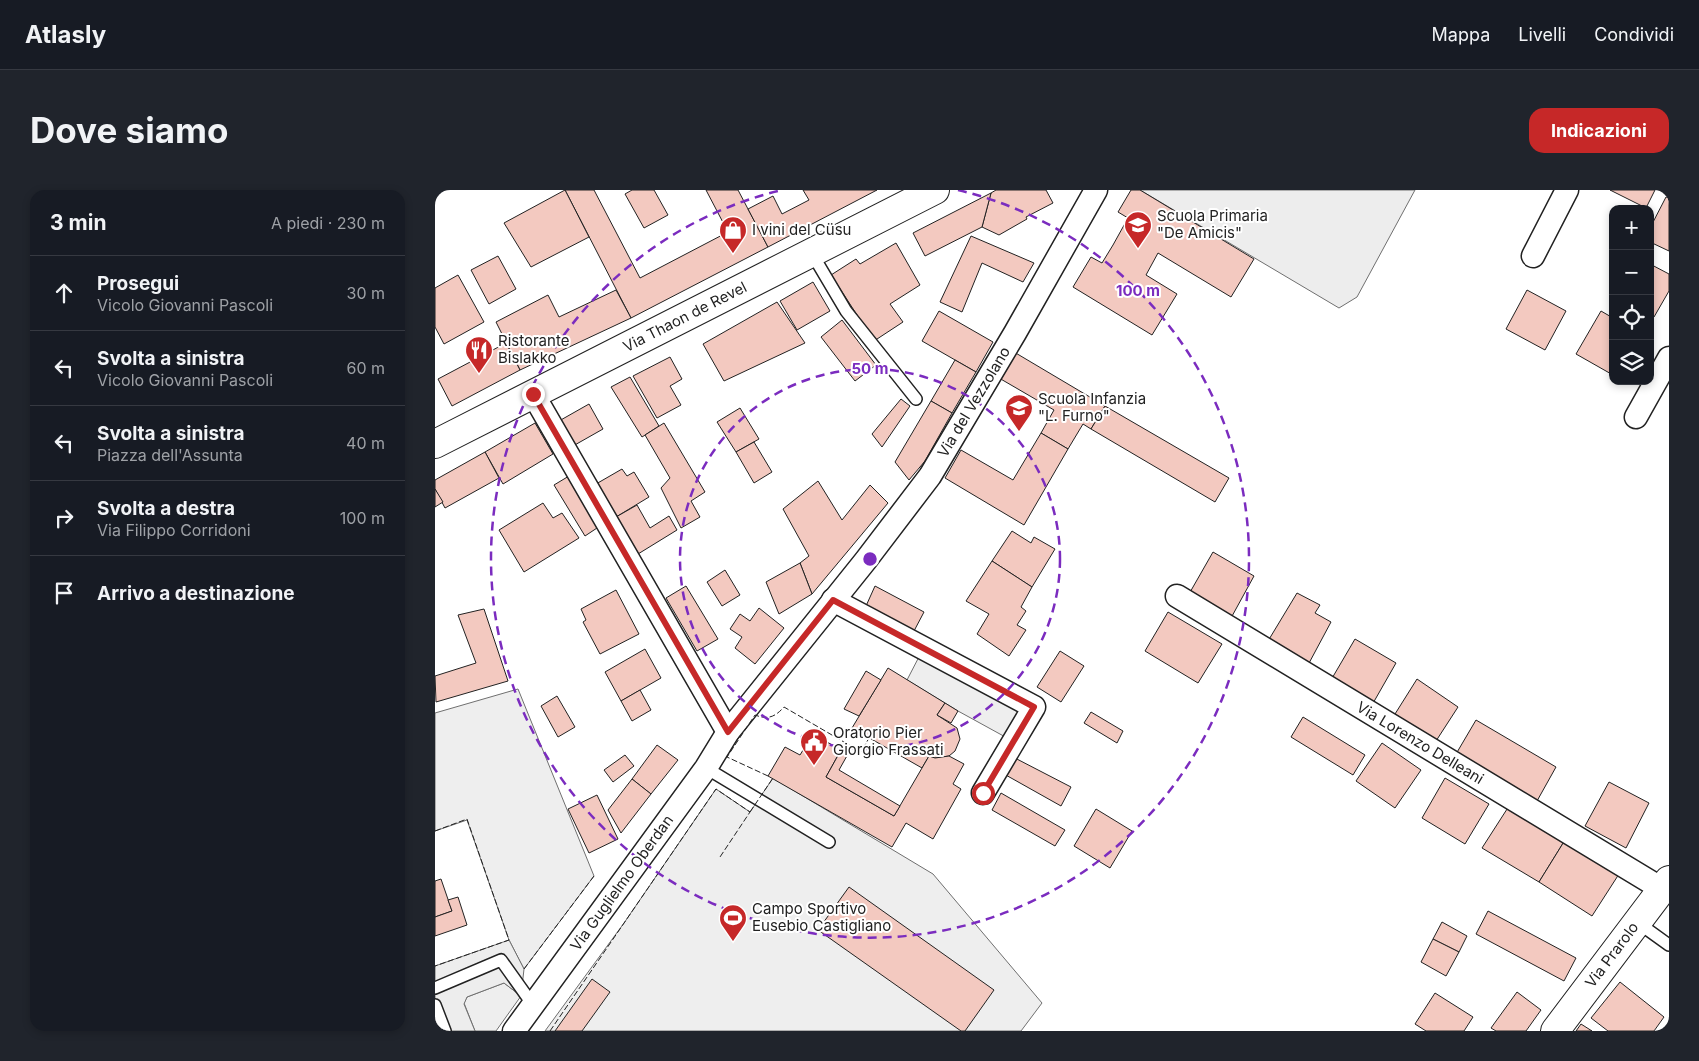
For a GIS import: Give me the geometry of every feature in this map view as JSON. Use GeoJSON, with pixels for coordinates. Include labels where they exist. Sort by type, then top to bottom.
{"type":"FeatureCollection","features":[{"type":"Feature","properties":{"kind":"main road","name":"Via Thaon de Revel"},"geometry":{"type":"LineString","coordinates":[[435,444],[935,190]]}},
{"type":"Feature","properties":{"kind":"main road","name":"Via Prarolo"},"geometry":{"type":"LineString","coordinates":[[1555,1031],[1666,885]]}},
{"type":"Feature","properties":{"kind":"street","name":"Via del Vezzolano"},"geometry":{"type":"LineString","coordinates":[[728,732],[866,560],[930,476],[1052,269],[1096,190]]}},
{"type":"Feature","properties":{"kind":"street"},"geometry":{"type":"LineString","coordinates":[[1533,256],[1567,190]]}},
{"type":"Feature","properties":{"kind":"street"},"geometry":{"type":"LineString","coordinates":[[1636,417],[1669,358]]}},
{"type":"Feature","properties":{"kind":"street"},"geometry":{"type":"LineString","coordinates":[[533,394],[728,732]]}},
{"type":"Feature","properties":{"kind":"street","name":"Via Lorenzo Delleani"},"geometry":{"type":"LineString","coordinates":[[1177,596],[1666,885]]}},
{"type":"Feature","properties":{"kind":"street"},"geometry":{"type":"LineString","coordinates":[[833,600],[1034,707],[983,793]]}},
{"type":"Feature","properties":{"kind":"street","name":"Via Guglielmo Oberdan"},"geometry":{"type":"LineString","coordinates":[[514,1031],[706,768],[728,732]]}},
{"type":"Feature","properties":{"kind":"lane"},"geometry":{"type":"LineString","coordinates":[[811,252],[846,311],[916,399]]}},
{"type":"Feature","properties":{"kind":"lane"},"geometry":{"type":"LineString","coordinates":[[706,768],[829,842]]}},
{"type":"Feature","properties":{"kind":"lane"},"geometry":{"type":"LineString","coordinates":[[1637,922],[1669,945]]}},
{"type":"Feature","properties":{"kind":"lane"},"geometry":{"type":"LineString","coordinates":[[435,988],[501,960],[533,1005]]}},
{"type":"Feature","properties":{"kind":"lane"},"geometry":{"type":"LineString","coordinates":[[435,1005],[445,1031]]}},
{"type":"Feature","properties":{"kind":"shaded area"},"geometry":{"type":"Polygon","coordinates":[[[1140,190],[1415,190],[1357,297],[1339,308],[1140,190]]]}},
{"type":"Feature","properties":{"kind":"shaded area"},"geometry":{"type":"Polygon","coordinates":[[[922,651],[1025,712],[1009,739],[907,680],[922,651]]]}},
{"type":"Feature","properties":{"kind":"shaded area"},"geometry":{"type":"Polygon","coordinates":[[[518,689],[594,876],[524,969],[509,940],[467,820],[435,831],[435,713],[518,689]]]}},
{"type":"Feature","properties":{"kind":"shaded area"},"geometry":{"type":"Polygon","coordinates":[[[773,778],[933,874],[1042,1003],[1021,1031],[545,1031],[624,923],[716,789],[750,812],[773,778]]]}},
{"type":"Feature","properties":{"kind":"shaded area"},"geometry":{"type":"Polygon","coordinates":[[[509,940],[524,969],[521,996],[504,983],[467,997],[464,1004],[475,1031],[435,1031],[435,966],[509,940]]]}},
{"type":"Feature","properties":{"kind":"shaded area"},"geometry":{"type":"Polygon","coordinates":[[[504,983],[521,996],[496,1031],[475,1031],[464,1003],[467,997],[504,983]]]}},
{"type":"Feature","properties":{"kind":"building"},"geometry":{"type":"Polygon","coordinates":[[[565,190],[594,190],[640,278],[728,232],[706,190],[738,190],[768,247],[631,318],[565,190]]]}},
{"type":"Feature","properties":{"kind":"building"},"geometry":{"type":"Polygon","coordinates":[[[565,190],[589,237],[531,267],[504,223],[565,190]]]}},
{"type":"Feature","properties":{"kind":"building"},"geometry":{"type":"Polygon","coordinates":[[[632,190],[654,190],[668,215],[644,228],[625,194],[632,190]]]}},
{"type":"Feature","properties":{"kind":"building"},"geometry":{"type":"Polygon","coordinates":[[[803,190],[877,190],[768,247],[748,209],[773,196],[782,214],[809,200],[803,190]]]}},
{"type":"Feature","properties":{"kind":"building"},"geometry":{"type":"Polygon","coordinates":[[[996,190],[1046,190],[1053,203],[1026,217],[1027,219],[999,235],[982,227],[991,193],[996,190]]]}},
{"type":"Feature","properties":{"kind":"building"},"geometry":{"type":"Polygon","coordinates":[[[1131,190],[1140,190],[1254,259],[1231,297],[1158,253],[1146,275],[1177,294],[1152,335],[1073,287],[1091,257],[1102,263],[1113,245],[1128,218],[1118,212],[1131,190]]]}},
{"type":"Feature","properties":{"kind":"building"},"geometry":{"type":"Polygon","coordinates":[[[1610,190],[1655,190],[1648,205],[1640,205],[1610,190]]]}},
{"type":"Feature","properties":{"kind":"building"},"geometry":{"type":"Polygon","coordinates":[[[991,193],[982,227],[925,256],[913,233],[991,193]]]}},
{"type":"Feature","properties":{"kind":"building"},"geometry":{"type":"Polygon","coordinates":[[[1666,197],[1669,198],[1669,251],[1654,244],[1654,220],[1666,197]]]}},
{"type":"Feature","properties":{"kind":"building"},"geometry":{"type":"Polygon","coordinates":[[[971,236],[1034,263],[1023,282],[982,263],[962,312],[940,302],[971,236]]]}},
{"type":"Feature","properties":{"kind":"building"},"geometry":{"type":"Polygon","coordinates":[[[896,243],[920,285],[890,304],[903,322],[874,341],[831,275],[856,259],[860,264],[896,243]]]}},
{"type":"Feature","properties":{"kind":"building"},"geometry":{"type":"Polygon","coordinates":[[[498,256],[516,289],[489,304],[471,270],[498,256]]]}},
{"type":"Feature","properties":{"kind":"building"},"geometry":{"type":"Polygon","coordinates":[[[1654,266],[1669,274],[1669,291],[1654,317],[1654,266]]]}},
{"type":"Feature","properties":{"kind":"building"},"geometry":{"type":"Polygon","coordinates":[[[458,275],[484,322],[444,344],[435,327],[435,288],[458,275]]]}},
{"type":"Feature","properties":{"kind":"building"},"geometry":{"type":"Polygon","coordinates":[[[813,282],[830,311],[797,330],[780,301],[813,282]]]}},
{"type":"Feature","properties":{"kind":"building"},"geometry":{"type":"Polygon","coordinates":[[[616,290],[631,318],[520,370],[496,322],[548,295],[559,317],[616,290]]]}},
{"type":"Feature","properties":{"kind":"building"},"geometry":{"type":"Polygon","coordinates":[[[1527,290],[1566,311],[1545,350],[1506,329],[1527,290]]]}},
{"type":"Feature","properties":{"kind":"building"},"geometry":{"type":"Polygon","coordinates":[[[777,302],[805,343],[724,381],[703,344],[777,302]]]}},
{"type":"Feature","properties":{"kind":"building"},"geometry":{"type":"Polygon","coordinates":[[[939,311],[993,342],[976,372],[922,341],[939,311]]]}},
{"type":"Feature","properties":{"kind":"building"},"geometry":{"type":"Polygon","coordinates":[[[1601,311],[1609,316],[1609,373],[1576,354],[1601,311]]]}},
{"type":"Feature","properties":{"kind":"building"},"geometry":{"type":"Polygon","coordinates":[[[842,320],[876,365],[855,381],[821,337],[842,320]]]}},
{"type":"Feature","properties":{"kind":"building","name":"Ristorante Bislakko"},"geometry":{"type":"Polygon","coordinates":[[[506,343],[520,370],[452,406],[438,379],[506,343]]]}},
{"type":"Feature","properties":{"kind":"building"},"geometry":{"type":"Polygon","coordinates":[[[1014,352],[1105,406],[1091,429],[1083,424],[1068,449],[1041,433],[1054,410],[999,378],[1014,352]]]}},
{"type":"Feature","properties":{"kind":"building"},"geometry":{"type":"Polygon","coordinates":[[[670,357],[682,379],[670,386],[681,405],[657,418],[633,376],[670,357]]]}},
{"type":"Feature","properties":{"kind":"building"},"geometry":{"type":"Polygon","coordinates":[[[955,360],[976,372],[952,413],[931,401],[955,360]]]}},
{"type":"Feature","properties":{"kind":"building"},"geometry":{"type":"Polygon","coordinates":[[[630,377],[659,426],[642,437],[611,387],[630,377]]]}},
{"type":"Feature","properties":{"kind":"building"},"geometry":{"type":"Polygon","coordinates":[[[901,399],[910,406],[882,447],[872,434],[901,399]]]}},
{"type":"Feature","properties":{"kind":"building"},"geometry":{"type":"Polygon","coordinates":[[[931,401],[952,413],[925,461],[909,480],[895,462],[931,401]]]}},
{"type":"Feature","properties":{"kind":"building"},"geometry":{"type":"Polygon","coordinates":[[[589,404],[603,429],[573,446],[559,421],[589,404]]]}},
{"type":"Feature","properties":{"kind":"building"},"geometry":{"type":"Polygon","coordinates":[[[1105,406],[1229,478],[1215,502],[1091,429],[1105,406]]]}},
{"type":"Feature","properties":{"kind":"building"},"geometry":{"type":"Polygon","coordinates":[[[740,408],[759,439],[736,452],[717,422],[740,408]]]}},
{"type":"Feature","properties":{"kind":"building"},"geometry":{"type":"Polygon","coordinates":[[[535,423],[553,454],[503,484],[485,452],[535,423]]]}},
{"type":"Feature","properties":{"kind":"building"},"geometry":{"type":"Polygon","coordinates":[[[664,423],[705,492],[691,501],[700,517],[681,528],[661,488],[670,478],[645,435],[664,423]]]}},
{"type":"Feature","properties":{"kind":"building"},"geometry":{"type":"Polygon","coordinates":[[[1041,433],[1068,449],[1024,525],[945,478],[961,450],[1013,480],[1041,433]]]}},
{"type":"Feature","properties":{"kind":"building"},"geometry":{"type":"Polygon","coordinates":[[[754,442],[772,472],[754,483],[736,452],[754,442]]]}},
{"type":"Feature","properties":{"kind":"building"},"geometry":{"type":"Polygon","coordinates":[[[485,452],[499,478],[445,508],[435,489],[435,480],[485,452]]]}},
{"type":"Feature","properties":{"kind":"building"},"geometry":{"type":"Polygon","coordinates":[[[622,469],[627,476],[634,472],[649,497],[616,517],[596,484],[622,469]]]}},
{"type":"Feature","properties":{"kind":"building"},"geometry":{"type":"Polygon","coordinates":[[[569,476],[600,526],[585,536],[554,485],[569,476]]]}},
{"type":"Feature","properties":{"kind":"building"},"geometry":{"type":"Polygon","coordinates":[[[818,481],[842,520],[870,485],[888,503],[812,594],[800,563],[809,556],[783,509],[818,481]]]}},
{"type":"Feature","properties":{"kind":"building"},"geometry":{"type":"Polygon","coordinates":[[[435,489],[443,502],[435,507],[435,489]]]}},
{"type":"Feature","properties":{"kind":"building"},"geometry":{"type":"Polygon","coordinates":[[[543,503],[553,518],[562,513],[579,538],[524,572],[499,530],[543,503]]]}},
{"type":"Feature","properties":{"kind":"building"},"geometry":{"type":"Polygon","coordinates":[[[637,505],[650,528],[669,516],[677,530],[638,554],[616,517],[637,505]]]}},
{"type":"Feature","properties":{"kind":"building"},"geometry":{"type":"Polygon","coordinates":[[[1012,531],[1031,543],[1034,537],[1055,549],[1032,587],[992,561],[1012,531]]]}},
{"type":"Feature","properties":{"kind":"building"},"geometry":{"type":"Polygon","coordinates":[[[1213,552],[1254,576],[1231,618],[1189,594],[1213,552]]]}},
{"type":"Feature","properties":{"kind":"building"},"geometry":{"type":"Polygon","coordinates":[[[992,561],[1032,587],[1021,607],[1026,611],[1017,625],[1026,630],[1009,656],[977,634],[989,614],[966,601],[992,561]]]}},
{"type":"Feature","properties":{"kind":"building"},"geometry":{"type":"Polygon","coordinates":[[[800,563],[812,594],[779,614],[766,582],[800,563]]]}},
{"type":"Feature","properties":{"kind":"building"},"geometry":{"type":"Polygon","coordinates":[[[725,570],[740,595],[722,606],[707,582],[725,570]]]}},
{"type":"Feature","properties":{"kind":"building"},"geometry":{"type":"Polygon","coordinates":[[[686,586],[718,639],[697,651],[666,598],[686,586]]]}},
{"type":"Feature","properties":{"kind":"building"},"geometry":{"type":"Polygon","coordinates":[[[875,586],[924,612],[914,631],[866,606],[875,586]]]}},
{"type":"Feature","properties":{"kind":"building"},"geometry":{"type":"Polygon","coordinates":[[[616,590],[639,634],[600,654],[583,622],[586,620],[581,609],[616,590]]]}},
{"type":"Feature","properties":{"kind":"building"},"geometry":{"type":"Polygon","coordinates":[[[1297,593],[1320,605],[1315,613],[1331,622],[1308,665],[1268,641],[1297,593]]]}},
{"type":"Feature","properties":{"kind":"building"},"geometry":{"type":"Polygon","coordinates":[[[759,608],[784,628],[755,664],[735,648],[742,637],[730,629],[740,614],[750,621],[759,608]]]}},
{"type":"Feature","properties":{"kind":"building"},"geometry":{"type":"Polygon","coordinates":[[[484,609],[508,681],[436,702],[435,676],[476,663],[458,615],[484,609]]]}},
{"type":"Feature","properties":{"kind":"building"},"geometry":{"type":"Polygon","coordinates":[[[1168,612],[1222,644],[1198,683],[1145,651],[1168,612]]]}},
{"type":"Feature","properties":{"kind":"building"},"geometry":{"type":"Polygon","coordinates":[[[1355,639],[1396,663],[1372,705],[1331,680],[1355,639]]]}},
{"type":"Feature","properties":{"kind":"building"},"geometry":{"type":"Polygon","coordinates":[[[645,649],[661,678],[621,701],[605,672],[645,649]]]}},
{"type":"Feature","properties":{"kind":"building"},"geometry":{"type":"Polygon","coordinates":[[[1060,651],[1084,666],[1061,702],[1037,687],[1060,651]]]}},
{"type":"Feature","properties":{"kind":"building"},"geometry":{"type":"Polygon","coordinates":[[[888,668],[945,703],[937,715],[957,728],[960,739],[955,751],[949,756],[935,758],[929,756],[922,768],[852,728],[888,668]]]}},
{"type":"Feature","properties":{"kind":"building"},"geometry":{"type":"Polygon","coordinates":[[[866,671],[881,680],[859,716],[844,709],[866,671]]]}},
{"type":"Feature","properties":{"kind":"building"},"geometry":{"type":"Polygon","coordinates":[[[1417,679],[1458,707],[1436,741],[1395,714],[1417,679]]]}},
{"type":"Feature","properties":{"kind":"building"},"geometry":{"type":"Polygon","coordinates":[[[640,690],[651,710],[632,721],[621,701],[640,690]]]}},
{"type":"Feature","properties":{"kind":"building"},"geometry":{"type":"Polygon","coordinates":[[[557,696],[575,727],[558,737],[541,706],[557,696]]]}},
{"type":"Feature","properties":{"kind":"building"},"geometry":{"type":"Polygon","coordinates":[[[945,703],[958,711],[951,723],[937,715],[945,703]]]}},
{"type":"Feature","properties":{"kind":"building"},"geometry":{"type":"Polygon","coordinates":[[[1091,712],[1123,731],[1117,743],[1084,723],[1091,712]]]}},
{"type":"Feature","properties":{"kind":"building"},"geometry":{"type":"Polygon","coordinates":[[[1303,717],[1365,755],[1353,775],[1291,737],[1303,717]]]}},
{"type":"Feature","properties":{"kind":"building"},"geometry":{"type":"Polygon","coordinates":[[[1476,720],[1556,767],[1537,801],[1456,754],[1476,720]]]}},
{"type":"Feature","properties":{"kind":"building"},"geometry":{"type":"Polygon","coordinates":[[[813,734],[841,750],[826,777],[894,816],[929,756],[935,758],[949,756],[964,764],[953,784],[961,789],[933,839],[906,823],[892,847],[768,776],[785,747],[800,755],[813,734]]]}},
{"type":"Feature","properties":{"kind":"building"},"geometry":{"type":"Polygon","coordinates":[[[1382,743],[1421,770],[1395,808],[1356,781],[1382,743]]]}},
{"type":"Feature","properties":{"kind":"building"},"geometry":{"type":"Polygon","coordinates":[[[657,745],[678,760],[651,794],[632,779],[657,745]]]}},
{"type":"Feature","properties":{"kind":"building"},"geometry":{"type":"Polygon","coordinates":[[[841,750],[848,754],[839,770],[900,806],[894,816],[826,777],[841,750]]]}},
{"type":"Feature","properties":{"kind":"building"},"geometry":{"type":"Polygon","coordinates":[[[625,755],[634,766],[613,782],[604,770],[625,755]]]}},
{"type":"Feature","properties":{"kind":"building"},"geometry":{"type":"Polygon","coordinates":[[[1013,757],[1071,787],[1061,806],[1004,774],[1013,757]]]}},
{"type":"Feature","properties":{"kind":"building"},"geometry":{"type":"Polygon","coordinates":[[[1445,778],[1489,804],[1465,844],[1422,818],[1445,778]]]}},
{"type":"Feature","properties":{"kind":"building"},"geometry":{"type":"Polygon","coordinates":[[[632,779],[651,794],[621,833],[608,810],[632,779]]]}},
{"type":"Feature","properties":{"kind":"building"},"geometry":{"type":"Polygon","coordinates":[[[1609,782],[1649,803],[1626,848],[1585,826],[1609,782]]]}},
{"type":"Feature","properties":{"kind":"building"},"geometry":{"type":"Polygon","coordinates":[[[1001,793],[1065,830],[1055,846],[992,810],[1001,793]]]}},
{"type":"Feature","properties":{"kind":"building"},"geometry":{"type":"Polygon","coordinates":[[[597,795],[618,839],[589,853],[568,809],[597,795]]]}},
{"type":"Feature","properties":{"kind":"building"},"geometry":{"type":"Polygon","coordinates":[[[1509,806],[1565,840],[1539,882],[1482,848],[1509,806]]]}},
{"type":"Feature","properties":{"kind":"building"},"geometry":{"type":"Polygon","coordinates":[[[1096,809],[1132,831],[1110,868],[1074,846],[1096,809]]]}},
{"type":"Feature","properties":{"kind":"building"},"geometry":{"type":"Polygon","coordinates":[[[1565,840],[1619,874],[1592,916],[1539,882],[1565,840]]]}},
{"type":"Feature","properties":{"kind":"building"},"geometry":{"type":"Polygon","coordinates":[[[441,879],[452,911],[435,917],[435,881],[441,879]]]}},
{"type":"Feature","properties":{"kind":"building"},"geometry":{"type":"Polygon","coordinates":[[[849,887],[994,990],[965,1031],[961,1031],[818,930],[849,887]]]}},
{"type":"Feature","properties":{"kind":"building"},"geometry":{"type":"Polygon","coordinates":[[[458,897],[467,925],[435,936],[435,917],[452,911],[448,900],[458,897]]]}},
{"type":"Feature","properties":{"kind":"building"},"geometry":{"type":"Polygon","coordinates":[[[1488,911],[1576,958],[1564,981],[1476,934],[1488,911]]]}},
{"type":"Feature","properties":{"kind":"building"},"geometry":{"type":"Polygon","coordinates":[[[1442,922],[1467,936],[1459,952],[1433,939],[1442,922]]]}},
{"type":"Feature","properties":{"kind":"building"},"geometry":{"type":"Polygon","coordinates":[[[1433,939],[1459,952],[1446,976],[1421,962],[1433,939]]]}},
{"type":"Feature","properties":{"kind":"building"},"geometry":{"type":"Polygon","coordinates":[[[592,979],[610,992],[582,1031],[555,1031],[592,979]]]}},
{"type":"Feature","properties":{"kind":"building"},"geometry":{"type":"Polygon","coordinates":[[[1620,982],[1664,1017],[1654,1031],[1608,1031],[1591,1018],[1620,982]]]}},
{"type":"Feature","properties":{"kind":"building"},"geometry":{"type":"Polygon","coordinates":[[[1517,992],[1541,1010],[1526,1031],[1496,1031],[1491,1028],[1517,992]]]}},
{"type":"Feature","properties":{"kind":"building"},"geometry":{"type":"Polygon","coordinates":[[[1435,993],[1473,1017],[1464,1031],[1426,1031],[1415,1024],[1435,993]]]}},
{"type":"Feature","properties":{"kind":"building"},"geometry":{"type":"Polygon","coordinates":[[[1581,1024],[1592,1031],[1576,1031],[1581,1024]]]}},
{"type":"Feature","properties":{"kind":"fence"},"geometry":{"type":"LineString","coordinates":[[768,776],[727,757],[755,715],[771,717],[784,707],[861,752],[869,738]]}},
{"type":"Feature","properties":{"kind":"fence"},"geometry":{"type":"LineString","coordinates":[[750,812],[773,778]]}},
{"type":"Feature","properties":{"kind":"fence"},"geometry":{"type":"LineString","coordinates":[[550,1031],[716,789],[750,812],[720,857]]}},
{"type":"Feature","properties":{"kind":"fence"},"geometry":{"type":"LineString","coordinates":[[435,831],[467,819],[509,940],[435,966]]}},
{"type":"Feature","properties":{"kind":"fence"},"geometry":{"type":"LineString","coordinates":[[524,969],[594,876]]}},
{"type":"Feature","properties":{"kind":"place","name":"Scuola Primaria \"De Amicis\""},"geometry":{"type":"Point","coordinates":[1138,249]}},
{"type":"Feature","properties":{"kind":"place","name":"I vini del Cüsu"},"geometry":{"type":"Point","coordinates":[733,254]}},
{"type":"Feature","properties":{"kind":"place","name":"Ristorante Bislakko"},"geometry":{"type":"Point","coordinates":[479,374]}},
{"type":"Feature","properties":{"kind":"place","name":"Scuola Infanzia \"L. Furno\""},"geometry":{"type":"Point","coordinates":[1019,432]}},
{"type":"Feature","properties":{"kind":"place","name":"Oratorio Pier Giorgio Frassati"},"geometry":{"type":"Point","coordinates":[814,766]}},
{"type":"Feature","properties":{"kind":"place","name":"Campo Sportivo Eusebio Castigliano"},"geometry":{"type":"Point","coordinates":[733,942]}},
{"type":"Feature","properties":{"kind":"route"},"geometry":{"type":"LineString","coordinates":[[533,394],[728,732],[833,600],[1034,707],[983,793]]}}]}
